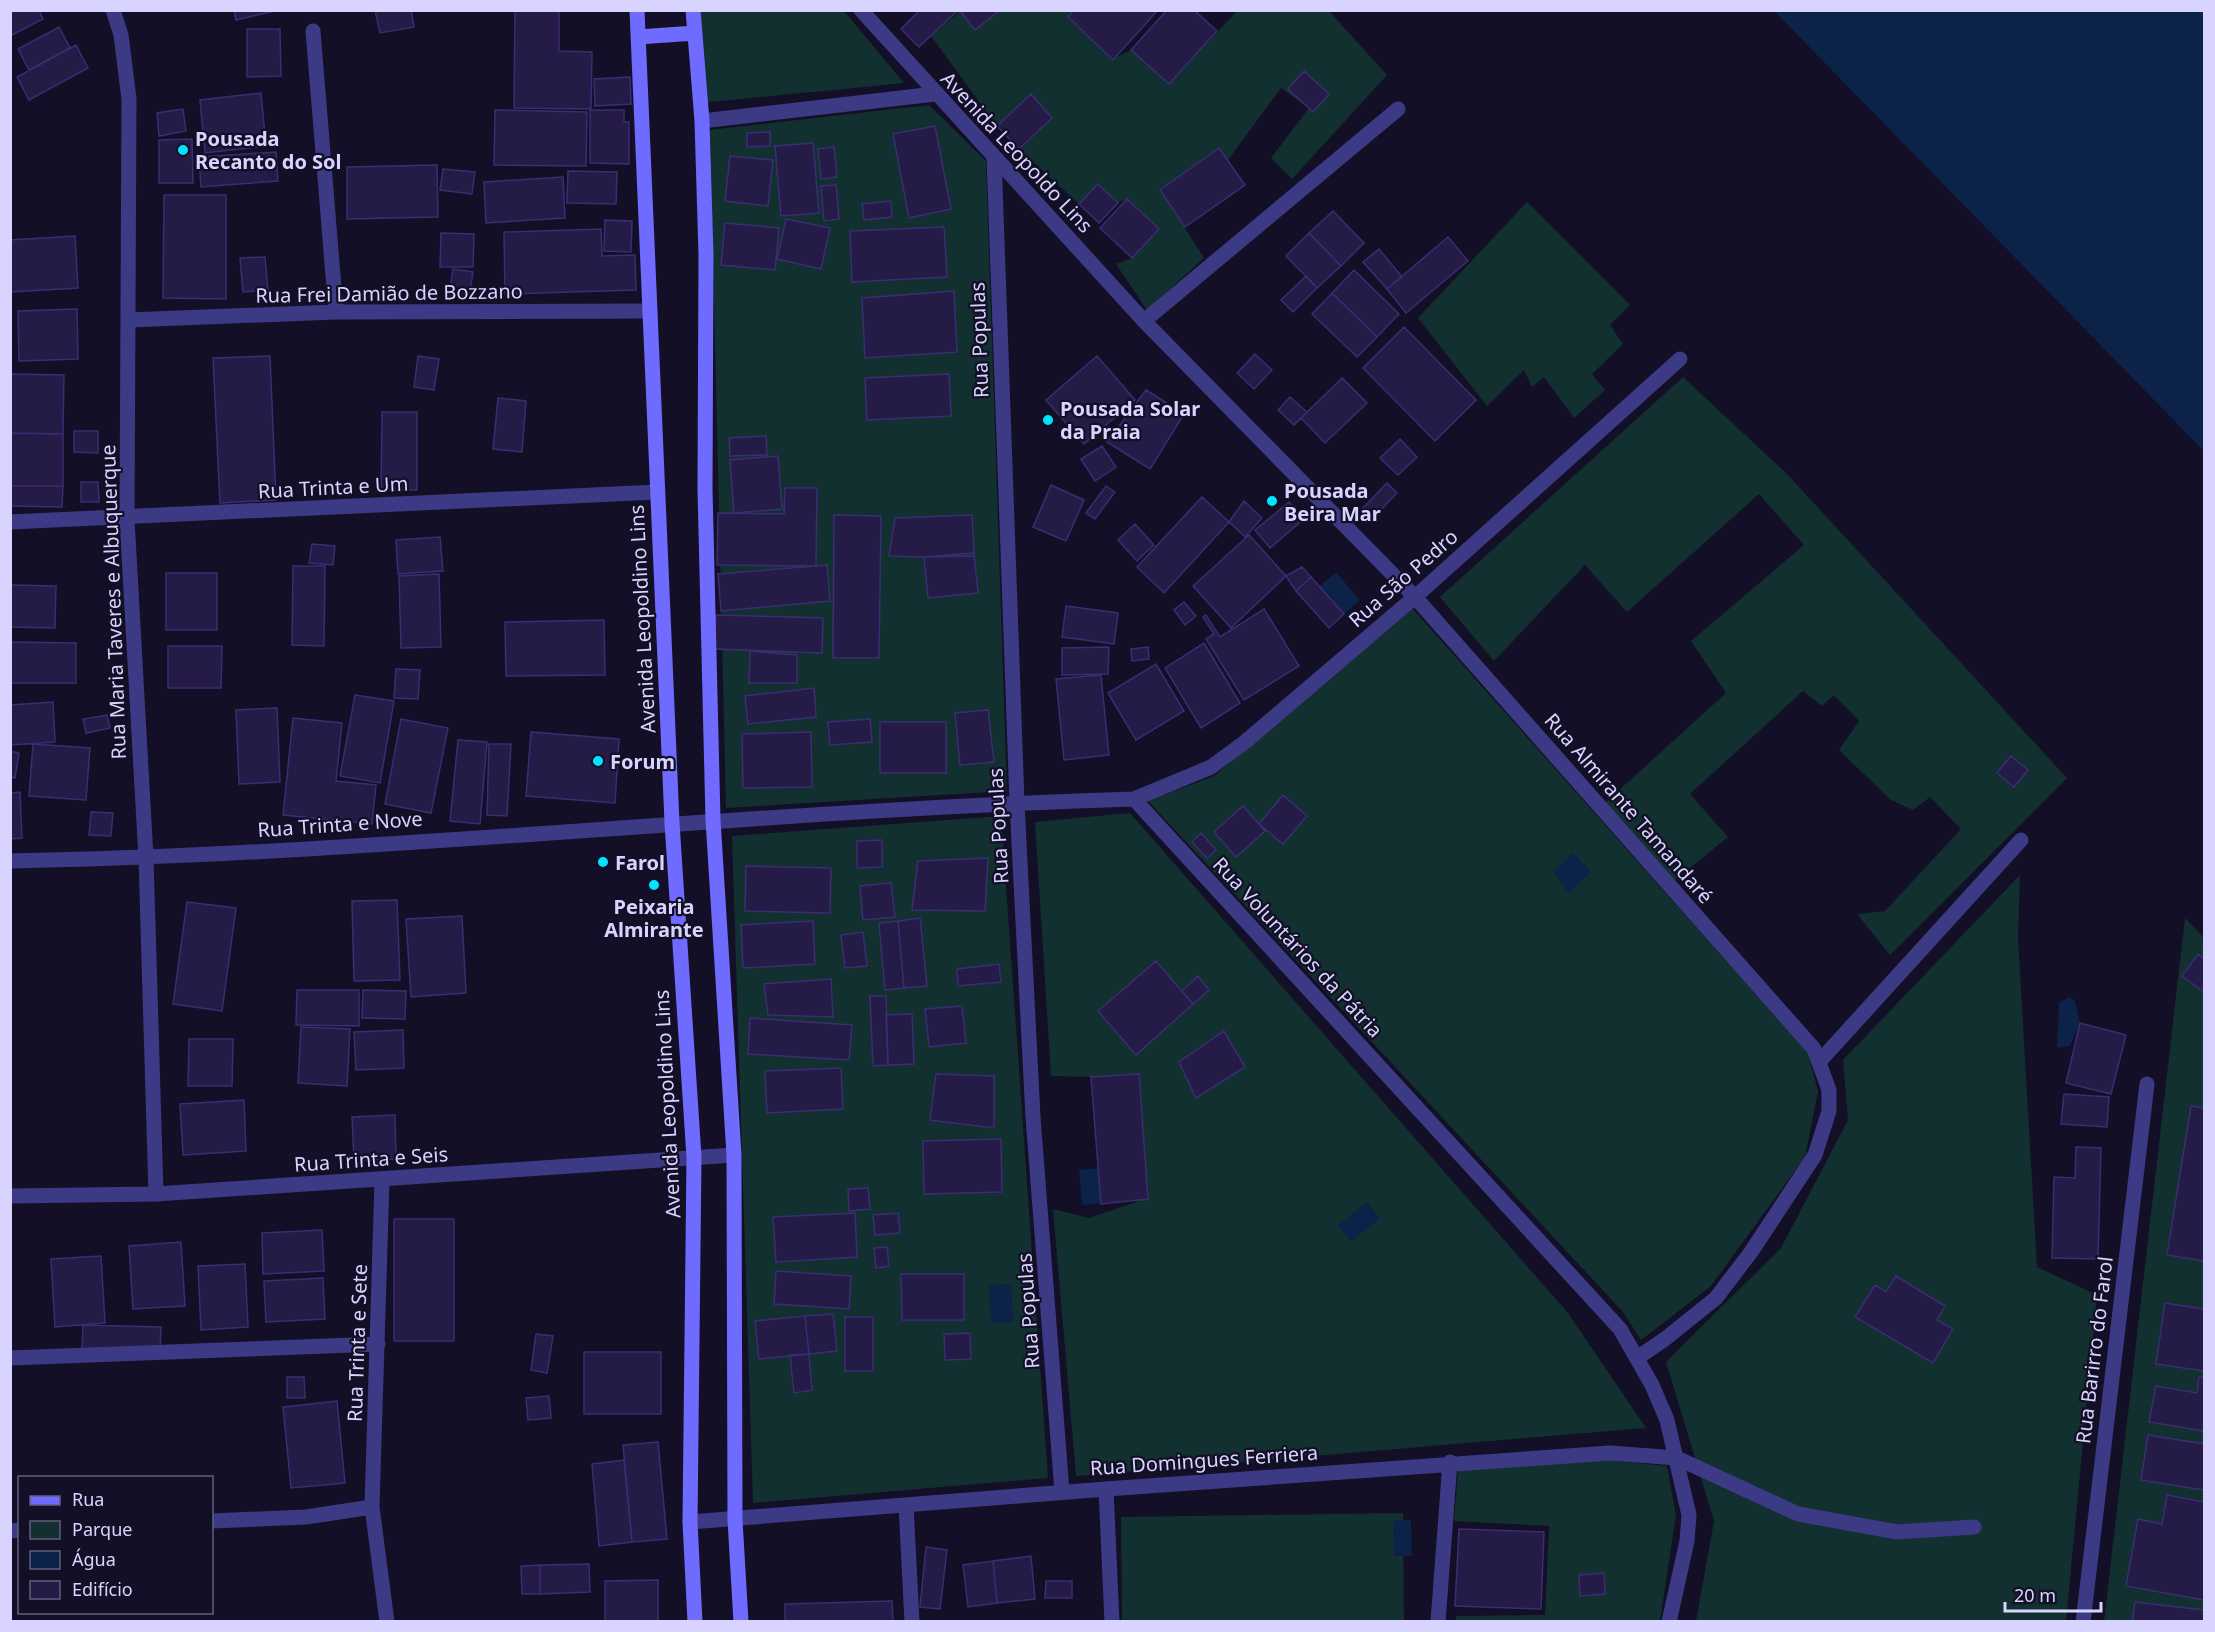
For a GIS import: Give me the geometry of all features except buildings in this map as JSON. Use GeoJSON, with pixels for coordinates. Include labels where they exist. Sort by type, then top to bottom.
{"type":"FeatureCollection","features":[{"type":"Feature","properties":{"kind":"main road","name":"Avenida Leopoldino Lins"},"geometry":{"type":"LineString","coordinates":[[637,10],[640,133],[672,823],[694,1157],[690,1522],[695,1622]]}},
{"type":"Feature","properties":{"kind":"main road"},"geometry":{"type":"LineString","coordinates":[[693,10],[702,121],[706,255],[705,489],[713,820],[734,1155],[735,1520],[741,1622]]}},
{"type":"Feature","properties":{"kind":"main road"},"geometry":{"type":"LineString","coordinates":[[638,37],[695,33]]}},
{"type":"Feature","properties":{"kind":"street","name":"Rua Maria Taveres e Albuquerque"},"geometry":{"type":"LineString","coordinates":[[113,10],[121,34],[129,99],[128,519],[146,858],[156,1194]]}},
{"type":"Feature","properties":{"kind":"street","name":"Avenida Leopoldo Lins"},"geometry":{"type":"LineString","coordinates":[[861,10],[935,94],[1144,321]]}},
{"type":"Feature","properties":{"kind":"street"},"geometry":{"type":"LineString","coordinates":[[313,31],[336,312]]}},
{"type":"Feature","properties":{"kind":"street"},"geometry":{"type":"LineString","coordinates":[[702,121],[935,94]]}},
{"type":"Feature","properties":{"kind":"street"},"geometry":{"type":"LineString","coordinates":[[1144,321],[1398,109]]}},
{"type":"Feature","properties":{"kind":"street","name":"Rua Populas"},"geometry":{"type":"LineString","coordinates":[[994,157],[1017,803],[1033,1117],[1062,1492]]}},
{"type":"Feature","properties":{"kind":"street","name":"Rua Frei Damião de Bozzano"},"geometry":{"type":"LineString","coordinates":[[128,320],[336,312],[650,311]]}},
{"type":"Feature","properties":{"kind":"street","name":"Rua Almirante Tamandaré"},"geometry":{"type":"LineString","coordinates":[[1144,321],[1415,597],[1814,1049],[1829,1090],[1829,1111],[1815,1155],[1751,1252],[1716,1298],[1665,1339],[1637,1358]]}},
{"type":"Feature","properties":{"kind":"street","name":"Rua São Pedro"},"geometry":{"type":"LineString","coordinates":[[1134,799],[1210,767],[1245,742],[1415,597],[1680,359]]}},
{"type":"Feature","properties":{"kind":"street","name":"Rua Trinta e Um"},"geometry":{"type":"LineString","coordinates":[[10,522],[128,519],[657,492]]}},
{"type":"Feature","properties":{"kind":"street"},"geometry":{"type":"LineString","coordinates":[[713,820],[1017,803],[1134,799]]}},
{"type":"Feature","properties":{"kind":"street","name":"Rua Voluntários da Pátria"},"geometry":{"type":"LineString","coordinates":[[1134,799],[1620,1329],[1667,1420],[1689,1515],[1687,1541],[1669,1622]]}},
{"type":"Feature","properties":{"kind":"street","name":"Rua Trinta e Nove"},"geometry":{"type":"LineString","coordinates":[[10,861],[146,858],[713,820]]}},
{"type":"Feature","properties":{"kind":"street"},"geometry":{"type":"LineString","coordinates":[[1819,1062],[2021,840]]}},
{"type":"Feature","properties":{"kind":"street","name":"Rua Barirro do Farol"},"geometry":{"type":"LineString","coordinates":[[2083,1622],[2146,1084]]}},
{"type":"Feature","properties":{"kind":"street","name":"Rua Trinta e Seis"},"geometry":{"type":"LineString","coordinates":[[10,1196],[156,1194],[734,1155]]}},
{"type":"Feature","properties":{"kind":"street","name":"Rua Trinta e Sete"},"geometry":{"type":"LineString","coordinates":[[382,1180],[372,1507],[387,1622]]}},
{"type":"Feature","properties":{"kind":"street"},"geometry":{"type":"LineString","coordinates":[[10,1358],[378,1344]]}},
{"type":"Feature","properties":{"kind":"street","name":"Rua Domingues Ferriera"},"geometry":{"type":"LineString","coordinates":[[690,1522],[1450,1462],[1610,1453],[1677,1458]]}},
{"type":"Feature","properties":{"kind":"street"},"geometry":{"type":"LineString","coordinates":[[1677,1458],[1798,1514],[1897,1532],[1974,1527]]}},
{"type":"Feature","properties":{"kind":"street"},"geometry":{"type":"LineString","coordinates":[[1438,1622],[1450,1462]]}},
{"type":"Feature","properties":{"kind":"street"},"geometry":{"type":"LineString","coordinates":[[1106,1488],[1112,1622]]}},
{"type":"Feature","properties":{"kind":"street"},"geometry":{"type":"LineString","coordinates":[[906,1505],[912,1622]]}},
{"type":"Feature","properties":{"kind":"street"},"geometry":{"type":"LineString","coordinates":[[213,1521],[306,1517],[372,1507]]}},
{"type":"Feature","properties":{"kind":"green space"},"geometry":{"type":"Polygon","coordinates":[[[696,11],[844,11],[904,83],[700,103],[696,11]]]}},
{"type":"Feature","properties":{"kind":"green space"},"geometry":{"type":"Polygon","coordinates":[[[960,11],[1074,11],[1068,18],[1113,59],[1131,50],[1169,84],[1237,11],[1329,11],[1387,75],[1292,179],[1271,158],[1309,108],[1281,88],[1228,160],[1219,148],[1160,189],[1204,258],[1147,310],[1116,264],[1132,258],[1159,229],[1127,199],[1118,203],[1099,184],[1079,204],[1019,149],[1052,118],[1031,95],[997,126],[931,36],[960,11]]]}},
{"type":"Feature","properties":{"kind":"green space"},"geometry":{"type":"Polygon","coordinates":[[[929,105],[986,161],[1007,791],[726,808],[710,130],[929,105]]]}},
{"type":"Feature","properties":{"kind":"green space"},"geometry":{"type":"Polygon","coordinates":[[[1527,202],[1630,305],[1610,325],[1623,344],[1592,374],[1605,390],[1574,418],[1544,377],[1532,387],[1524,370],[1487,406],[1418,318],[1527,202]]]}},
{"type":"Feature","properties":{"kind":"green space"},"geometry":{"type":"Polygon","coordinates":[[[1683,377],[1787,474],[2067,778],[1890,955],[1857,914],[1885,911],[1961,829],[1930,797],[1913,810],[1891,800],[1839,750],[1859,721],[1834,695],[1822,706],[1803,691],[1690,794],[1728,837],[1669,885],[1606,802],[1726,693],[1691,641],[1804,545],[1759,494],[1627,612],[1585,565],[1494,661],[1440,597],[1683,377]]]}},
{"type":"Feature","properties":{"kind":"green space"},"geometry":{"type":"Polygon","coordinates":[[[1413,609],[1808,1053],[1818,1091],[1805,1157],[1711,1286],[1641,1340],[1623,1312],[1148,801],[1214,776],[1413,609]]]}},
{"type":"Feature","properties":{"kind":"green space"},"geometry":{"type":"Polygon","coordinates":[[[1130,813],[1568,1313],[1646,1428],[1076,1476],[1053,1209],[1089,1218],[1148,1198],[1139,1074],[1091,1077],[1051,1076],[1035,822],[1130,813]]]}},
{"type":"Feature","properties":{"kind":"green space"},"geometry":{"type":"Polygon","coordinates":[[[1001,816],[1048,1478],[753,1503],[732,836],[1001,816]]]}},
{"type":"Feature","properties":{"kind":"green space"},"geometry":{"type":"Polygon","coordinates":[[[2020,875],[2018,938],[2037,1267],[2097,1295],[2066,1621],[1696,1621],[1714,1521],[1666,1362],[1781,1248],[1848,1120],[1843,1060],[2020,875]]]}},
{"type":"Feature","properties":{"kind":"green space"},"geometry":{"type":"Polygon","coordinates":[[[2185,918],[2204,938],[2204,1621],[2104,1622],[2185,918]]]}},
{"type":"Feature","properties":{"kind":"green space"},"geometry":{"type":"Polygon","coordinates":[[[1605,1460],[1667,1466],[1676,1515],[1660,1621],[1456,1621],[1456,1616],[1545,1615],[1549,1526],[1454,1521],[1458,1471],[1605,1460]]]}},
{"type":"Feature","properties":{"kind":"green space"},"geometry":{"type":"Polygon","coordinates":[[[1403,1513],[1404,1621],[1122,1621],[1121,1517],[1403,1513]]]}},
{"type":"Feature","properties":{"kind":"water"},"geometry":{"type":"Polygon","coordinates":[[[1774,11],[2204,11],[2204,451],[1774,11]]]}},
{"type":"Feature","properties":{"kind":"water"},"geometry":{"type":"Polygon","coordinates":[[[1336,572],[1360,600],[1344,614],[1320,586],[1336,572]]]}},
{"type":"Feature","properties":{"kind":"water"},"geometry":{"type":"Polygon","coordinates":[[[1573,853],[1591,872],[1569,893],[1553,872],[1573,853]]]}},
{"type":"Feature","properties":{"kind":"water"},"geometry":{"type":"Polygon","coordinates":[[[2069,997],[2075,1001],[2080,1023],[2070,1046],[2057,1048],[2059,1003],[2069,997]]]}},
{"type":"Feature","properties":{"kind":"water"},"geometry":{"type":"Polygon","coordinates":[[[1099,1168],[1101,1204],[1082,1205],[1079,1170],[1099,1168]]]}},
{"type":"Feature","properties":{"kind":"water"},"geometry":{"type":"Polygon","coordinates":[[[1368,1202],[1380,1219],[1351,1241],[1338,1225],[1368,1202]]]}},
{"type":"Feature","properties":{"kind":"water"},"geometry":{"type":"Polygon","coordinates":[[[1011,1284],[1013,1322],[991,1323],[989,1285],[1011,1284]]]}},
{"type":"Feature","properties":{"kind":"water"},"geometry":{"type":"Polygon","coordinates":[[[1411,1520],[1412,1556],[1394,1556],[1393,1521],[1411,1520]]]}},
{"type":"Feature","properties":{"kind":"place","name":"Pousada Recanto do Sol"},"geometry":{"type":"Point","coordinates":[183,150]}},
{"type":"Feature","properties":{"kind":"place","name":"Pousada Solar da Praia"},"geometry":{"type":"Point","coordinates":[1048,420]}},
{"type":"Feature","properties":{"kind":"place","name":"Pousada Beira Mar"},"geometry":{"type":"Point","coordinates":[1272,501]}},
{"type":"Feature","properties":{"kind":"place","name":"Forum"},"geometry":{"type":"Point","coordinates":[598,761]}},
{"type":"Feature","properties":{"kind":"place","name":"Farol"},"geometry":{"type":"Point","coordinates":[603,862]}},
{"type":"Feature","properties":{"kind":"place","name":"Peixaria Almirante"},"geometry":{"type":"Point","coordinates":[654,885]}}]}
